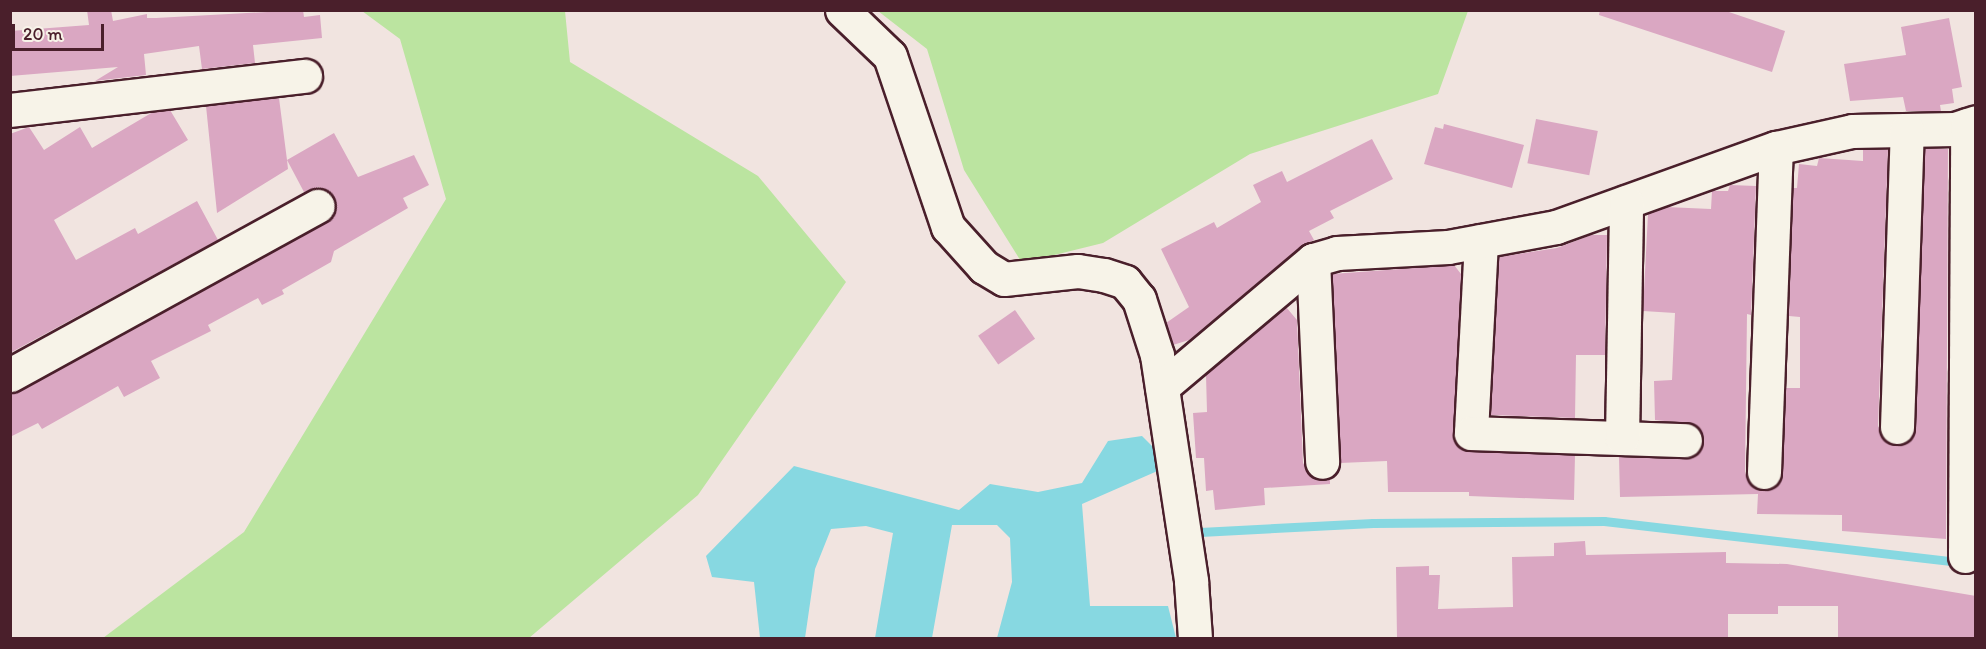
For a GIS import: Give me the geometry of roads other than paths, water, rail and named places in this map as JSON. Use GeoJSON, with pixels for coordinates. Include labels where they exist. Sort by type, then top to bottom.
{"type":"FeatureCollection","features":[{"type":"Feature","properties":{"kind":"street"},"geometry":{"type":"LineString","coordinates":[[842,10],[890,56],[948,227],[984,267],[1004,279],[1078,271],[1125,282],[1139,299],[1162,387],[1191,581],[1195,639]]}},
{"type":"Feature","properties":{"kind":"street"},"geometry":{"type":"LineString","coordinates":[[10,110],[305,76]]}},
{"type":"Feature","properties":{"kind":"street"},"geometry":{"type":"LineString","coordinates":[[1162,387],[1312,260],[1337,253],[1481,241],[1556,227],[1776,148],[1852,131],[1907,130],[1971,123],[1965,555]]}},
{"type":"Feature","properties":{"kind":"street"},"geometry":{"type":"LineString","coordinates":[[1897,427],[1907,130]]}},
{"type":"Feature","properties":{"kind":"street"},"geometry":{"type":"LineString","coordinates":[[1764,472],[1776,148]]}},
{"type":"Feature","properties":{"kind":"street"},"geometry":{"type":"LineString","coordinates":[[1622,438],[1626,202]]}},
{"type":"Feature","properties":{"kind":"street"},"geometry":{"type":"LineString","coordinates":[[10,375],[318,206]]}},
{"type":"Feature","properties":{"kind":"street"},"geometry":{"type":"LineString","coordinates":[[1481,241],[1471,433],[1685,440]]}},
{"type":"Feature","properties":{"kind":"street"},"geometry":{"type":"LineString","coordinates":[[1312,260],[1322,462]]}},
{"type":"Feature","properties":{"kind":"water"},"geometry":{"type":"Polygon","coordinates":[[[1142,436],[1160,454],[1162,469],[1082,504],[1090,606],[1168,606],[1176,638],[997,638],[1012,582],[1010,538],[997,525],[952,525],[932,638],[875,638],[893,533],[866,526],[831,529],[815,569],[805,638],[760,638],[754,582],[712,577],[706,556],[794,466],[959,510],[990,484],[1038,492],[1082,483],[1108,441],[1142,436]]]}},
{"type":"Feature","properties":{"kind":"waterway"},"geometry":{"type":"LineString","coordinates":[[1200,532],[1373,523],[1604,521],[1960,562]]}}]}
